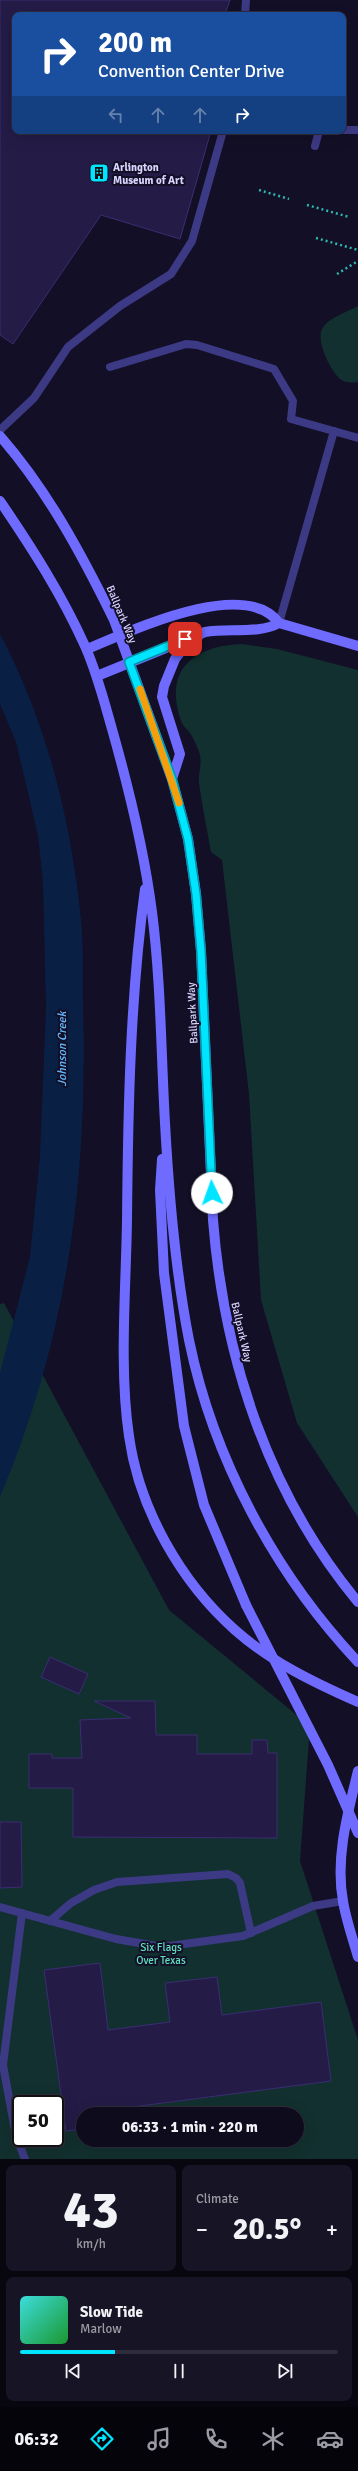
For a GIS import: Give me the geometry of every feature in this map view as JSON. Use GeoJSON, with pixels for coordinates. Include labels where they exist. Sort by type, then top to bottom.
{"type":"FeatureCollection","features":[{"type":"Feature","properties":{"kind":"main road","name":"Ballpark Way"},"geometry":{"type":"LineString","coordinates":[[0,436],[16,455],[68,531],[102,596],[129,662],[172,779],[188,839],[196,894],[201,951],[213,1220],[217,1263],[227,1329],[250,1408],[275,1470],[293,1505],[329,1563],[358,1602]]}},
{"type":"Feature","properties":{"kind":"main road"},"geometry":{"type":"LineString","coordinates":[[0,502],[40,561],[86,649],[97,676],[133,805],[147,877],[155,946],[165,1125],[179,1283],[190,1343],[200,1384],[215,1428],[241,1490],[271,1547],[297,1587],[358,1662]]}},
{"type":"Feature","properties":{"kind":"main road"},"geometry":{"type":"LineString","coordinates":[[86,649],[178,615],[212,606],[244,605],[257,607],[272,615],[278,623],[358,646]]}},
{"type":"Feature","properties":{"kind":"main road"},"geometry":{"type":"LineString","coordinates":[[97,676],[205,632],[221,629],[264,629],[278,623]]}},
{"type":"Feature","properties":{"kind":"main road"},"geometry":{"type":"LineString","coordinates":[[172,779],[180,754],[162,697],[164,686],[175,659],[182,650],[205,632]]}},
{"type":"Feature","properties":{"kind":"main road"},"geometry":{"type":"LineString","coordinates":[[147,877],[136,959],[128,1143],[125,1393],[129,1437],[134,1467],[153,1518],[168,1546],[201,1594],[218,1612],[248,1640],[296,1673],[358,1702]]}},
{"type":"Feature","properties":{"kind":"main road"},"geometry":{"type":"LineString","coordinates":[[165,1125],[160,1190],[164,1273],[180,1404],[191,1458],[204,1505],[246,1605],[328,1765],[358,1833]]}},
{"type":"Feature","properties":{"kind":"main road"},"geometry":{"type":"LineString","coordinates":[[358,1771],[344,1837],[341,1880],[343,1901],[358,1957]]}},
{"type":"Feature","properties":{"kind":"lane"},"geometry":{"type":"LineString","coordinates":[[245,12],[246,0]]}},
{"type":"Feature","properties":{"kind":"lane"},"geometry":{"type":"LineString","coordinates":[[346,130],[358,130]]}},
{"type":"Feature","properties":{"kind":"lane"},"geometry":{"type":"LineString","coordinates":[[0,430],[34,398],[68,347],[120,306],[171,274],[192,241],[222,134]]}},
{"type":"Feature","properties":{"kind":"lane"},"geometry":{"type":"LineString","coordinates":[[315,146],[318,134]]}},
{"type":"Feature","properties":{"kind":"lane"},"geometry":{"type":"LineString","coordinates":[[110,367],[186,344],[197,344],[274,369],[294,401],[291,419],[358,438]]}},
{"type":"Feature","properties":{"kind":"lane"},"geometry":{"type":"LineString","coordinates":[[278,623],[334,431]]}},
{"type":"Feature","properties":{"kind":"lane"},"geometry":{"type":"LineString","coordinates":[[50,1921],[71,1903],[94,1890],[117,1882],[228,1874],[236,1878],[240,1883],[251,1933]]}},
{"type":"Feature","properties":{"kind":"lane"},"geometry":{"type":"LineString","coordinates":[[0,1907],[116,1939],[156,1946],[189,1944],[251,1933],[313,1906],[343,1901]]}},
{"type":"Feature","properties":{"kind":"lane"},"geometry":{"type":"LineString","coordinates":[[22,1913],[3,2065],[16,2136],[25,2159]]}},
{"type":"Feature","properties":{"kind":"path"},"geometry":{"type":"LineString","coordinates":[[259,190],[289,199]]}},
{"type":"Feature","properties":{"kind":"path"},"geometry":{"type":"LineString","coordinates":[[307,205],[349,217]]}},
{"type":"Feature","properties":{"kind":"path"},"geometry":{"type":"LineString","coordinates":[[316,238],[358,250]]}},
{"type":"Feature","properties":{"kind":"path"},"geometry":{"type":"LineString","coordinates":[[337,274],[358,261]]}},
{"type":"Feature","properties":{"kind":"green space"},"geometry":{"type":"Polygon","coordinates":[[[358,306],[358,382],[353,383],[340,379],[332,369],[322,348],[321,334],[325,325],[338,316],[358,306]]]}},
{"type":"Feature","properties":{"kind":"green space"},"geometry":{"type":"Polygon","coordinates":[[[242,644],[277,649],[358,670],[358,1517],[297,1423],[261,1300],[249,1094],[222,860],[211,852],[199,783],[201,762],[200,755],[193,738],[181,721],[176,703],[176,687],[180,674],[187,664],[197,656],[210,650],[242,644]]]}},
{"type":"Feature","properties":{"kind":"green space","name":"Six Flags Over Texas"},"geometry":{"type":"Polygon","coordinates":[[[4,1303],[169,1610],[310,1726],[300,1861],[358,2040],[358,2159],[0,2159],[0,1304],[4,1303]]]}},
{"type":"Feature","properties":{"kind":"water","name":"Johnson Creek"},"geometry":{"type":"Polygon","coordinates":[[[0,634],[17,668],[44,737],[71,846],[82,930],[84,1065],[82,1129],[77,1192],[69,1253],[58,1314],[43,1375],[24,1436],[0,1497],[0,1373],[30,1257],[40,1156],[46,1007],[43,882],[38,835],[16,742],[0,704],[0,634]]]}},
{"type":"Feature","properties":{"kind":"building","name":"Arlington Museum of Art"},"geometry":{"type":"Polygon","coordinates":[[[0,0],[230,0],[226,12],[12,12],[12,134],[210,134],[180,239],[101,215],[13,344],[0,335],[0,0]]]}},
{"type":"Feature","properties":{"kind":"building"},"geometry":{"type":"Polygon","coordinates":[[[50,1657],[88,1674],[79,1694],[41,1677],[50,1657]]]}},
{"type":"Feature","properties":{"kind":"building"},"geometry":{"type":"Polygon","coordinates":[[[94,1701],[155,1701],[156,1735],[197,1735],[197,1754],[252,1754],[252,1740],[267,1740],[268,1753],[277,1753],[277,1838],[73,1837],[73,1788],[29,1788],[29,1754],[52,1754],[52,1758],[82,1758],[80,1720],[131,1718],[94,1701]]]}},
{"type":"Feature","properties":{"kind":"building"},"geometry":{"type":"Polygon","coordinates":[[[0,1822],[21,1822],[22,1887],[0,1888],[0,1822]]]}},
{"type":"Feature","properties":{"kind":"building"},"geometry":{"type":"Polygon","coordinates":[[[100,1963],[108,2030],[170,2022],[165,1983],[217,1977],[222,2015],[321,2002],[331,2081],[132,2107],[76,2107],[76,2130],[66,2131],[64,2095],[61,2095],[44,1970],[100,1963]]]}},
{"type":"Feature","properties":{"kind":"slow traffic"},"geometry":{"type":"LineString","coordinates":[[140,689],[179,803]]}},
{"type":"Feature","properties":{"kind":"place","name":"Arlington Museum of Art"},"geometry":{"type":"Point","coordinates":[99,173]}},
{"type":"Feature","properties":{"kind":"route"},"geometry":{"type":"LineString","coordinates":[[185,639],[129,662],[138,682],[172,779],[180,804],[188,839],[196,894],[201,951],[212,1193]]}}]}
